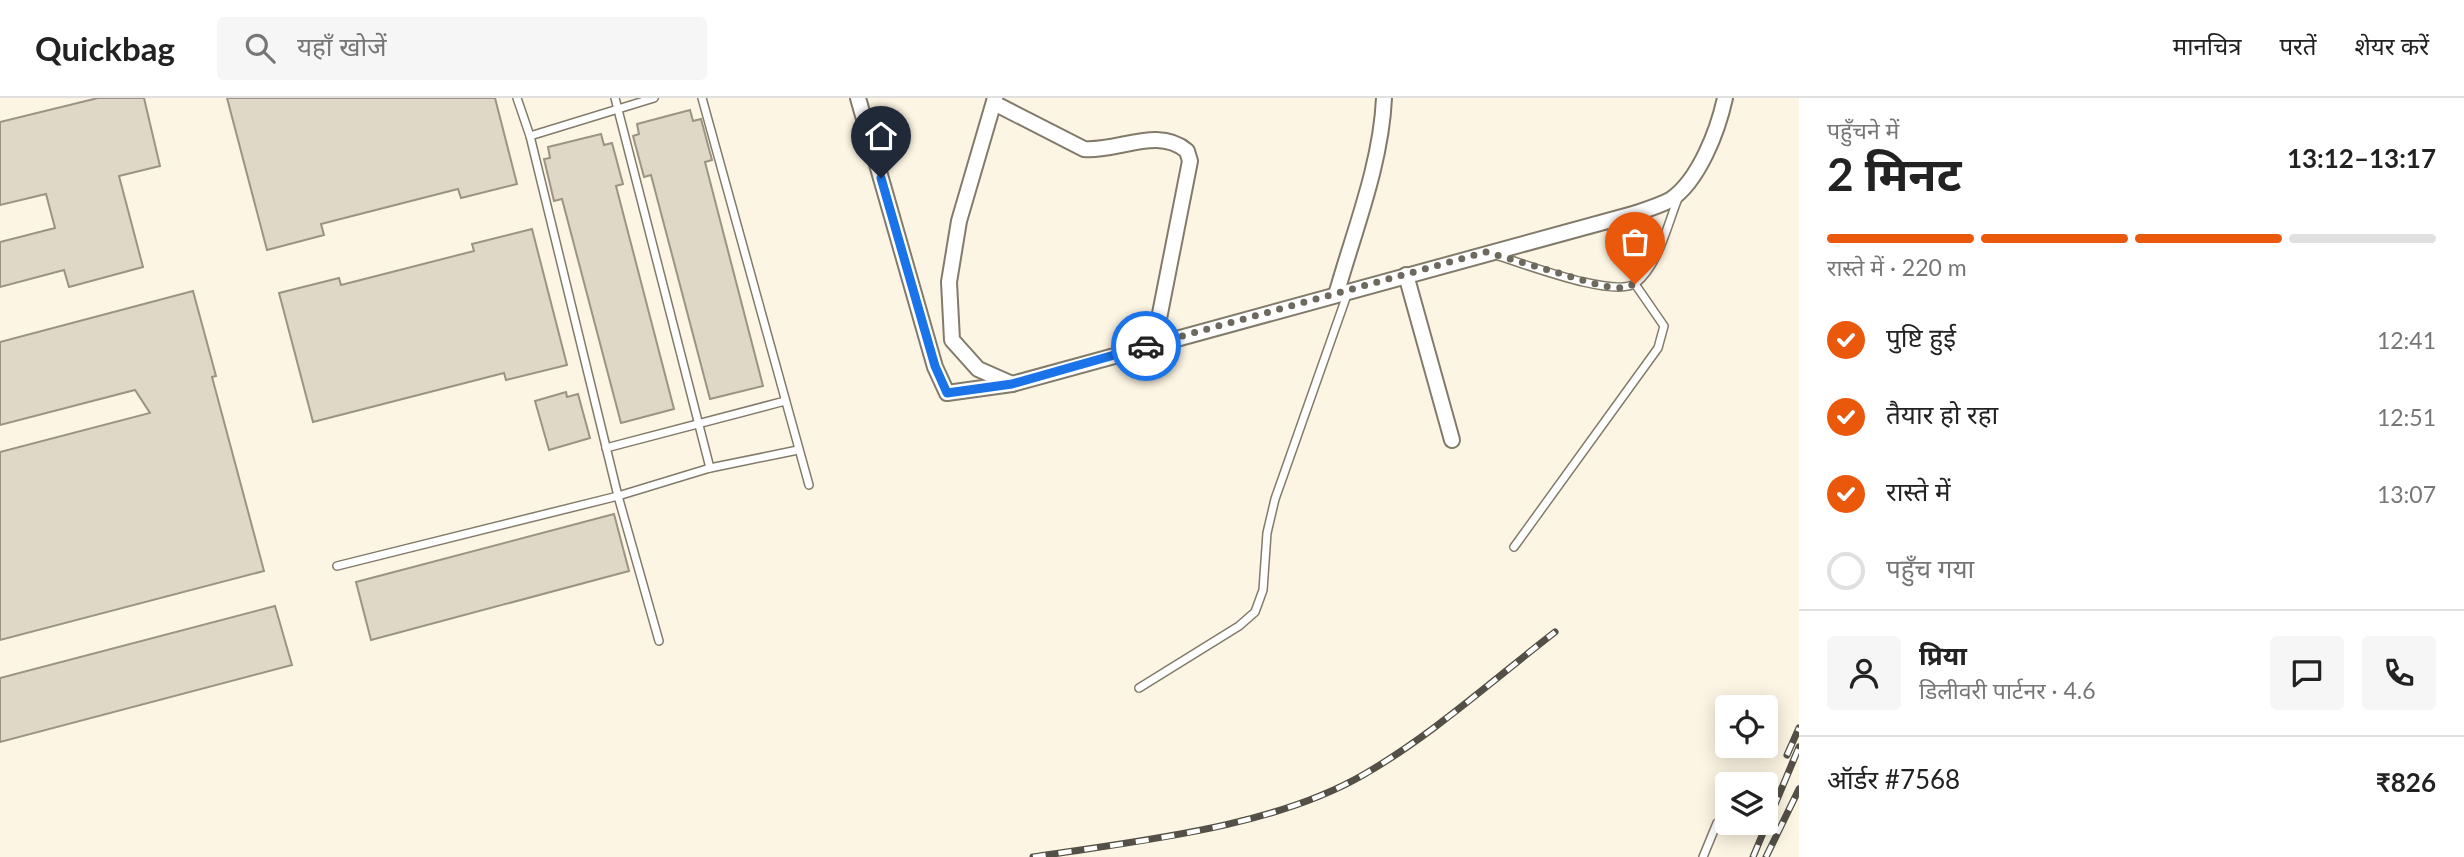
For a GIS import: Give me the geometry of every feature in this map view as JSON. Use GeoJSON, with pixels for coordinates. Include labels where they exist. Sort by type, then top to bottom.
{"type":"FeatureCollection","features":[{"type":"Feature","properties":{"kind":"street"},"geometry":{"type":"LineString","coordinates":[[858,98],[935,366],[947,393],[1012,384],[1486,252],[1633,215],[1668,200],[1682,189],[1716,128],[1726,98]]}},
{"type":"Feature","properties":{"kind":"street"},"geometry":{"type":"LineString","coordinates":[[1342,293],[1383,127],[1384,98]]}},
{"type":"Feature","properties":{"kind":"street"},"geometry":{"type":"LineString","coordinates":[[1012,384],[978,369],[952,340],[949,294],[959,221],[994,101],[1084,149],[1097,150],[1157,139],[1170,140],[1187,151],[1190,161],[1154,344]]}},
{"type":"Feature","properties":{"kind":"street"},"geometry":{"type":"LineString","coordinates":[[1406,275],[1452,440]]}},
{"type":"Feature","properties":{"kind":"lane"},"geometry":{"type":"LineString","coordinates":[[517,98],[530,136],[618,496],[659,641]]}},
{"type":"Feature","properties":{"kind":"lane"},"geometry":{"type":"LineString","coordinates":[[615,98],[620,109],[710,468]]}},
{"type":"Feature","properties":{"kind":"lane"},"geometry":{"type":"LineString","coordinates":[[530,136],[654,98]]}},
{"type":"Feature","properties":{"kind":"lane"},"geometry":{"type":"LineString","coordinates":[[702,98],[809,485]]}},
{"type":"Feature","properties":{"kind":"lane"},"geometry":{"type":"LineString","coordinates":[[1486,252],[1603,286],[1623,288],[1635,284],[1649,268],[1682,189]]}},
{"type":"Feature","properties":{"kind":"lane"},"geometry":{"type":"LineString","coordinates":[[1514,547],[1658,348],[1664,326],[1635,284]]}},
{"type":"Feature","properties":{"kind":"lane"},"geometry":{"type":"LineString","coordinates":[[1139,688],[1239,626],[1255,612],[1263,590],[1267,533],[1275,499],[1342,293]]}},
{"type":"Feature","properties":{"kind":"lane"},"geometry":{"type":"LineString","coordinates":[[606,448],[785,401]]}},
{"type":"Feature","properties":{"kind":"lane"},"geometry":{"type":"LineString","coordinates":[[337,566],[618,496],[710,468],[799,450]]}},
{"type":"Feature","properties":{"kind":"lane"},"geometry":{"type":"LineString","coordinates":[[1703,857],[1715,828]]}},
{"type":"Feature","properties":{"kind":"building"},"geometry":{"type":"Polygon","coordinates":[[[98,98],[144,98],[160,166],[119,176],[143,267],[69,287],[64,270],[0,287],[0,242],[55,228],[46,194],[0,205],[0,122],[98,98]]]}},
{"type":"Feature","properties":{"kind":"building"},"geometry":{"type":"Polygon","coordinates":[[[227,98],[495,98],[517,184],[461,198],[458,189],[321,224],[324,235],[267,250],[227,98]]]}},
{"type":"Feature","properties":{"kind":"building"},"geometry":{"type":"Polygon","coordinates":[[[690,110],[693,121],[701,119],[712,160],[705,162],[763,386],[710,399],[651,175],[644,177],[633,136],[639,134],[637,124],[690,110]]]}},
{"type":"Feature","properties":{"kind":"building"},"geometry":{"type":"Polygon","coordinates":[[[601,134],[604,145],[612,143],[623,184],[616,186],[674,409],[621,423],[562,199],[554,201],[544,159],[550,158],[548,147],[601,134]]]}},
{"type":"Feature","properties":{"kind":"building"},"geometry":{"type":"Polygon","coordinates":[[[532,229],[567,365],[506,380],[504,373],[313,422],[279,293],[339,278],[341,285],[474,251],[472,244],[532,229]]]}},
{"type":"Feature","properties":{"kind":"building"},"geometry":{"type":"Polygon","coordinates":[[[193,291],[216,376],[212,377],[264,571],[0,640],[0,452],[150,413],[135,390],[0,425],[0,342],[193,291]]]}},
{"type":"Feature","properties":{"kind":"building"},"geometry":{"type":"Polygon","coordinates":[[[566,392],[567,397],[578,394],[590,438],[549,450],[535,401],[566,392]]]}},
{"type":"Feature","properties":{"kind":"building"},"geometry":{"type":"Polygon","coordinates":[[[614,514],[629,571],[371,640],[356,582],[614,514]]]}},
{"type":"Feature","properties":{"kind":"building"},"geometry":{"type":"Polygon","coordinates":[[[275,606],[292,665],[0,742],[0,678],[275,606]]]}},
{"type":"Feature","properties":{"kind":"railway"},"geometry":{"type":"LineString","coordinates":[[1033,857],[1202,830],[1287,808],[1327,793],[1363,775],[1413,743],[1555,632]]}},
{"type":"Feature","properties":{"kind":"railway"},"geometry":{"type":"LineString","coordinates":[[1787,755],[1799,728]]}},
{"type":"Feature","properties":{"kind":"railway"},"geometry":{"type":"LineString","coordinates":[[1753,857],[1799,747]]}},
{"type":"Feature","properties":{"kind":"railway"},"geometry":{"type":"LineString","coordinates":[[1766,857],[1799,789]]}},
{"type":"Feature","properties":{"kind":"way so far"},"geometry":{"type":"LineString","coordinates":[[1146,346],[1252,319],[1486,252],[1603,286],[1623,288],[1635,284]]}},
{"type":"Feature","properties":{"kind":"route"},"geometry":{"type":"LineString","coordinates":[[881,178],[935,366],[947,393],[1012,384],[1146,346]]}}]}
